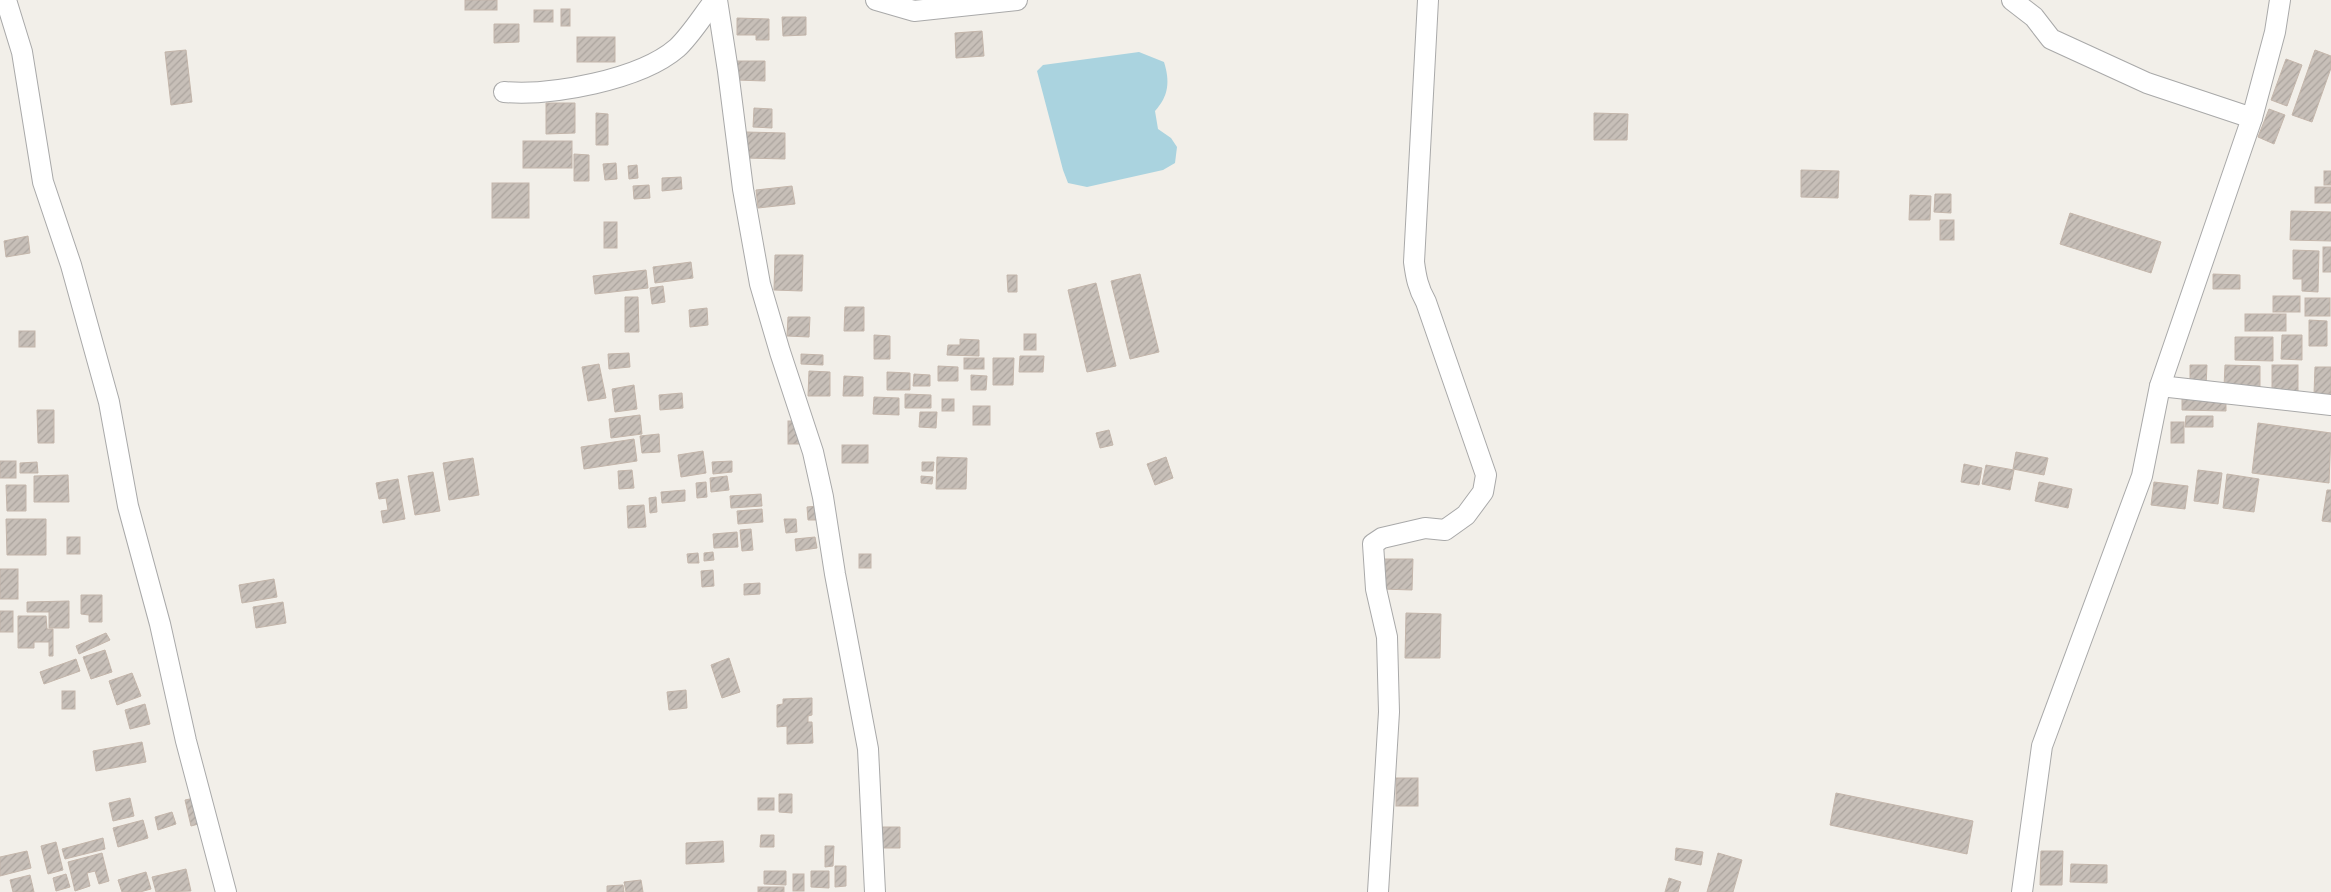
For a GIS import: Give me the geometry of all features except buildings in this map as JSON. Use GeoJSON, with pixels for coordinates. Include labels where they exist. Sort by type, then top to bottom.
{"type":"FeatureCollection","features":[{"type":"Feature","properties":{"kind":"street"},"geometry":{"type":"LineString","coordinates":[[6,0],[22,52],[43,182],[72,264],[108,402],[128,506],[160,624],[186,741],[226,892]]}},
{"type":"Feature","properties":{"kind":"street"},"geometry":{"type":"LineString","coordinates":[[504,92],[527,94],[569,90],[643,68],[677,48],[716,0]]}},
{"type":"Feature","properties":{"kind":"street"},"geometry":{"type":"LineString","coordinates":[[716,0],[728,71],[743,189],[760,284],[813,452],[823,497],[836,583],[868,749],[875,892]]}},
{"type":"Feature","properties":{"kind":"street"},"geometry":{"type":"LineString","coordinates":[[876,0],[914,11],[1017,0]]}},
{"type":"Feature","properties":{"kind":"street"},"geometry":{"type":"LineString","coordinates":[[1378,892],[1389,712],[1387,638],[1376,589],[1373,544],[1382,538],[1425,528],[1445,530],[1466,515],[1483,492],[1486,475],[1426,302],[1420,290],[1414,262],[1428,0]]}},
{"type":"Feature","properties":{"kind":"street"},"geometry":{"type":"LineString","coordinates":[[2012,0],[2034,17],[2051,39],[2147,83],[2252,118]]}},
{"type":"Feature","properties":{"kind":"street"},"geometry":{"type":"LineString","coordinates":[[2022,892],[2042,746],[2142,476],[2160,386],[2252,118],[2275,32],[2280,0]]}},
{"type":"Feature","properties":{"kind":"street"},"geometry":{"type":"LineString","coordinates":[[2160,386],[2331,405]]}},
{"type":"Feature","properties":{"kind":"water"},"geometry":{"type":"Polygon","coordinates":[[[1139,52],[1164,62],[1167,76],[1166,94],[1155,111],[1158,129],[1171,138],[1177,147],[1175,163],[1163,170],[1087,187],[1068,183],[1037,71],[1043,65],[1139,52]]]}}]}
